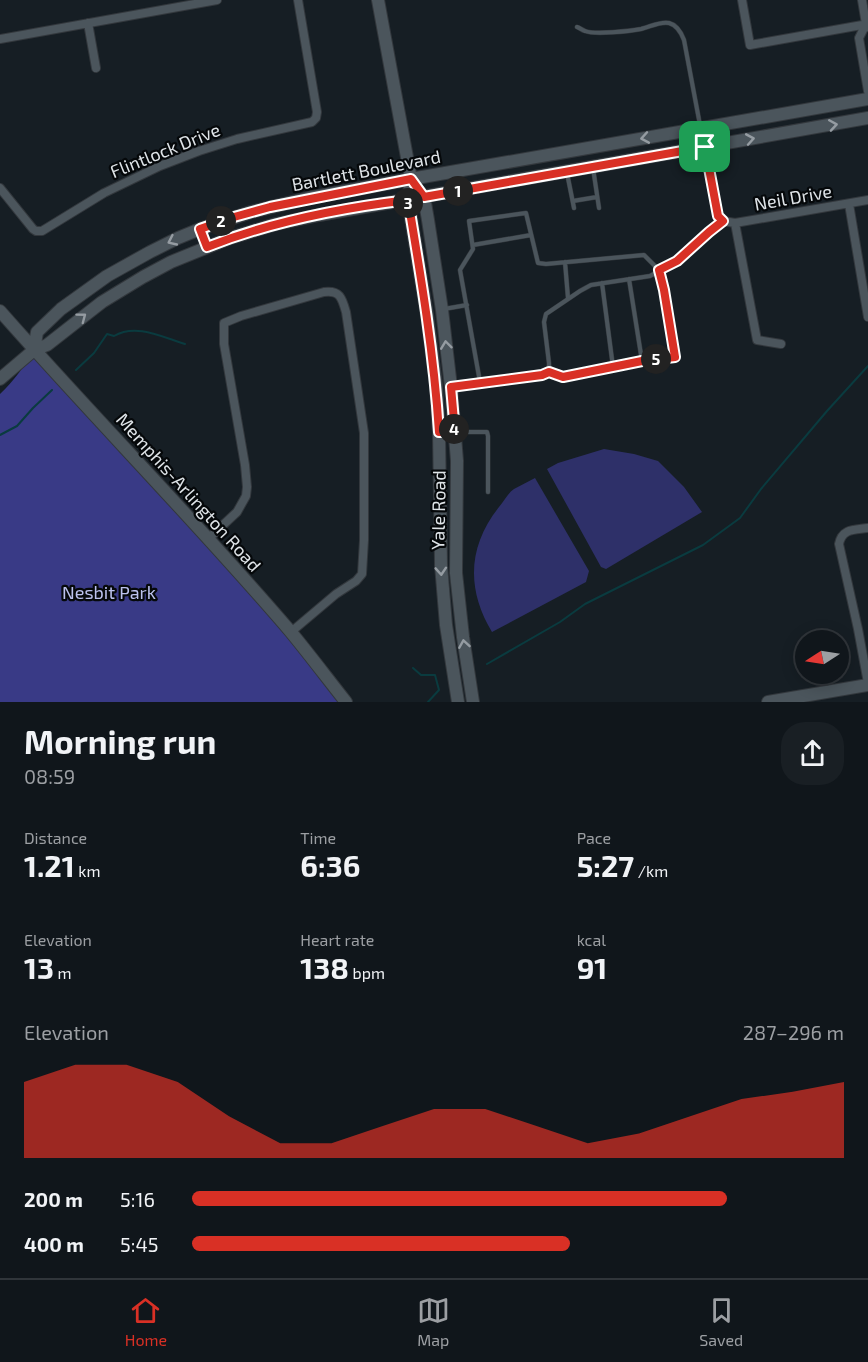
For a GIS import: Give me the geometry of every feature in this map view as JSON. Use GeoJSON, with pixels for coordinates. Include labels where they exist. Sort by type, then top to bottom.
{"type":"FeatureCollection","features":[{"type":"Feature","properties":{"kind":"main road","name":"Yale Road"},"geometry":{"type":"LineString","coordinates":[[378,0],[411,179],[408,200],[436,386],[441,565],[446,625],[458,702]]}},
{"type":"Feature","properties":{"kind":"main road","name":"Bartlett Boulevard"},"geometry":{"type":"LineString","coordinates":[[34,350],[37,332],[61,309],[117,270],[200,229],[234,217],[270,207],[411,179],[868,99]]}},
{"type":"Feature","properties":{"kind":"main road","name":"Bartlett Boulevard"},"geometry":{"type":"LineString","coordinates":[[34,350],[47,345],[122,289],[171,262],[207,247],[276,224],[868,118]]}},
{"type":"Feature","properties":{"kind":"main road"},"geometry":{"type":"LineString","coordinates":[[573,171],[576,150]]}},
{"type":"Feature","properties":{"kind":"main road","name":"Yale Road"},"geometry":{"type":"LineString","coordinates":[[411,179],[424,197],[442,310],[457,461],[455,549],[457,589],[473,702]]}},
{"type":"Feature","properties":{"kind":"main road"},"geometry":{"type":"LineString","coordinates":[[200,229],[207,247]]}},
{"type":"Feature","properties":{"kind":"main road","name":"Memphis-Arlington Road"},"geometry":{"type":"LineString","coordinates":[[0,311],[291,632],[346,702]]}},
{"type":"Feature","properties":{"kind":"main road"},"geometry":{"type":"LineString","coordinates":[[0,379],[34,350]]}},
{"type":"Feature","properties":{"kind":"main road"},"geometry":{"type":"LineString","coordinates":[[768,702],[868,684]]}},
{"type":"Feature","properties":{"kind":"street"},"geometry":{"type":"LineString","coordinates":[[0,39],[217,0]]}},
{"type":"Feature","properties":{"kind":"street","name":"Flintlock Drive"},"geometry":{"type":"LineString","coordinates":[[0,188],[36,231],[42,231],[104,193],[160,166],[226,142],[307,124],[315,120],[317,112],[298,0]]}},
{"type":"Feature","properties":{"kind":"street"},"geometry":{"type":"LineString","coordinates":[[742,0],[750,45],[867,25]]}},
{"type":"Feature","properties":{"kind":"street"},"geometry":{"type":"LineString","coordinates":[[862,0],[867,25],[859,38],[868,91]]}},
{"type":"Feature","properties":{"kind":"street"},"geometry":{"type":"LineString","coordinates":[[88,23],[96,68]]}},
{"type":"Feature","properties":{"kind":"street"},"geometry":{"type":"LineString","coordinates":[[701,129],[718,216],[723,221]]}},
{"type":"Feature","properties":{"kind":"street","name":"Neil Drive"},"geometry":{"type":"LineString","coordinates":[[723,221],[735,223],[868,200]]}},
{"type":"Feature","properties":{"kind":"street"},"geometry":{"type":"LineString","coordinates":[[849,204],[868,317]]}},
{"type":"Feature","properties":{"kind":"street"},"geometry":{"type":"LineString","coordinates":[[735,223],[757,339],[781,344]]}},
{"type":"Feature","properties":{"kind":"street"},"geometry":{"type":"LineString","coordinates":[[208,539],[237,512],[246,496],[247,487],[224,344],[224,322],[332,291],[339,296],[346,312],[364,433],[366,576],[336,594],[291,632]]}},
{"type":"Feature","properties":{"kind":"street"},"geometry":{"type":"LineString","coordinates":[[868,528],[837,535],[857,621],[868,684]]}},
{"type":"Feature","properties":{"kind":"lane"},"geometry":{"type":"LineString","coordinates":[[577,27],[586,32],[604,32],[642,29],[660,23],[674,25],[684,39],[701,129]]}},
{"type":"Feature","properties":{"kind":"lane"},"geometry":{"type":"LineString","coordinates":[[592,167],[599,208]]}},
{"type":"Feature","properties":{"kind":"lane"},"geometry":{"type":"LineString","coordinates":[[573,171],[574,208]]}},
{"type":"Feature","properties":{"kind":"lane"},"geometry":{"type":"LineString","coordinates":[[573,201],[597,197]]}},
{"type":"Feature","properties":{"kind":"lane"},"geometry":{"type":"LineString","coordinates":[[451,387],[542,375],[549,372],[563,377],[642,361],[675,357],[659,270],[644,255],[538,263],[526,213],[469,221],[473,249],[460,270],[480,382]]}},
{"type":"Feature","properties":{"kind":"lane"},"geometry":{"type":"LineString","coordinates":[[549,372],[544,322],[546,314],[591,285],[650,276],[677,261],[723,221]]}},
{"type":"Feature","properties":{"kind":"lane"},"geometry":{"type":"LineString","coordinates":[[472,245],[531,235]]}},
{"type":"Feature","properties":{"kind":"lane"},"geometry":{"type":"LineString","coordinates":[[565,262],[568,299]]}},
{"type":"Feature","properties":{"kind":"lane"},"geometry":{"type":"LineString","coordinates":[[629,279],[642,361]]}},
{"type":"Feature","properties":{"kind":"lane"},"geometry":{"type":"LineString","coordinates":[[602,284],[613,367]]}},
{"type":"Feature","properties":{"kind":"lane"},"geometry":{"type":"LineString","coordinates":[[442,310],[467,305]]}},
{"type":"Feature","properties":{"kind":"lane"},"geometry":{"type":"LineString","coordinates":[[439,432],[487,432],[488,492]]}},
{"type":"Feature","properties":{"kind":"shaded area"},"geometry":{"type":"Polygon","coordinates":[[[604,449],[658,461],[684,487],[702,512],[606,569],[601,567],[547,469],[558,463],[604,449]]]}},
{"type":"Feature","properties":{"kind":"shaded area"},"geometry":{"type":"Polygon","coordinates":[[[535,478],[589,571],[586,582],[492,632],[478,600],[474,568],[476,552],[489,522],[508,495],[514,489],[535,478]]]}},
{"type":"Feature","properties":{"kind":"green space","name":"Nesbit Park"},"geometry":{"type":"Polygon","coordinates":[[[35,349],[350,702],[0,702],[0,394],[19,373],[35,349]]]}},
{"type":"Feature","properties":{"kind":"waterway"},"geometry":{"type":"LineString","coordinates":[[76,370],[94,353],[107,334],[114,336],[122,332],[149,332],[185,344]]}},
{"type":"Feature","properties":{"kind":"waterway"},"geometry":{"type":"LineString","coordinates":[[487,664],[560,622],[585,604],[703,545],[740,518],[761,489],[868,366]]}},
{"type":"Feature","properties":{"kind":"waterway"},"geometry":{"type":"LineString","coordinates":[[0,435],[17,426],[52,390]]}},
{"type":"Feature","properties":{"kind":"waterway"},"geometry":{"type":"LineString","coordinates":[[413,668],[421,675],[435,675],[439,690],[428,702]]}},
{"type":"Feature","properties":{"kind":"route"},"geometry":{"type":"LineString","coordinates":[[705,147],[718,216],[723,221],[677,261],[659,270],[675,357],[642,361],[563,377],[549,372],[542,375],[451,387],[455,432],[439,432],[427,315],[408,200],[276,224],[207,247],[200,229],[270,207],[411,179],[424,197],[705,147]]}}]}
